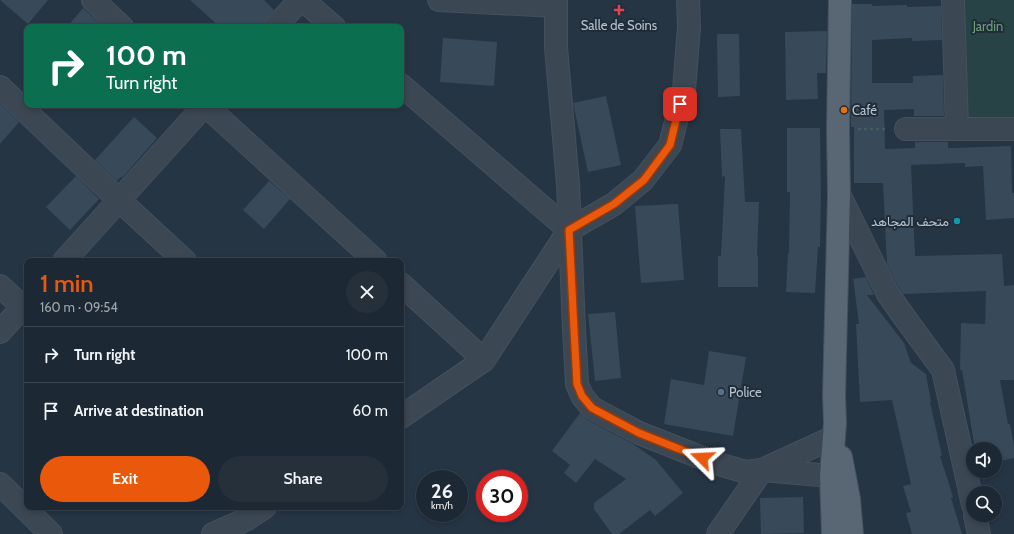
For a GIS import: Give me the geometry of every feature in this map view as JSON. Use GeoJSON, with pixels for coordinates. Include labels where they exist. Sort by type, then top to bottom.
{"type":"FeatureCollection","features":[{"type":"Feature","properties":{"kind":"main road"},"geometry":{"type":"LineString","coordinates":[[833,534],[831,476],[834,430],[839,194],[838,129],[840,0]]}},
{"type":"Feature","properties":{"kind":"main road"},"geometry":{"type":"LineString","coordinates":[[834,430],[849,499],[852,534]]}},
{"type":"Feature","properties":{"kind":"street"},"geometry":{"type":"LineString","coordinates":[[93,0],[119,24]]}},
{"type":"Feature","properties":{"kind":"street"},"geometry":{"type":"LineString","coordinates":[[278,24],[301,0],[330,24]]}},
{"type":"Feature","properties":{"kind":"street"},"geometry":{"type":"LineString","coordinates":[[439,0],[556,3],[556,47],[568,184],[577,384],[582,396],[592,408],[639,433],[715,463],[746,472],[762,470],[831,476]]}},
{"type":"Feature","properties":{"kind":"street"},"geometry":{"type":"LineString","coordinates":[[404,415],[484,360],[569,230],[614,204],[644,180],[670,145],[684,90],[689,27],[688,0]]}},
{"type":"Feature","properties":{"kind":"street"},"geometry":{"type":"LineString","coordinates":[[953,0],[957,129]]}},
{"type":"Feature","properties":{"kind":"street"},"geometry":{"type":"LineString","coordinates":[[0,87],[182,258]]}},
{"type":"Feature","properties":{"kind":"street"},"geometry":{"type":"LineString","coordinates":[[404,88],[569,230]]}},
{"type":"Feature","properties":{"kind":"street"},"geometry":{"type":"LineString","coordinates":[[67,258],[202,108]]}},
{"type":"Feature","properties":{"kind":"street"},"geometry":{"type":"LineString","coordinates":[[208,108],[373,258]]}},
{"type":"Feature","properties":{"kind":"street"},"geometry":{"type":"LineString","coordinates":[[906,130],[1014,128]]}},
{"type":"Feature","properties":{"kind":"street"},"geometry":{"type":"LineString","coordinates":[[839,194],[888,294],[943,370],[969,486]]}},
{"type":"Feature","properties":{"kind":"street"},"geometry":{"type":"LineString","coordinates":[[0,286],[24,306]]}},
{"type":"Feature","properties":{"kind":"street"},"geometry":{"type":"LineString","coordinates":[[404,287],[484,360]]}},
{"type":"Feature","properties":{"kind":"street"},"geometry":{"type":"LineString","coordinates":[[0,332],[24,308]]}},
{"type":"Feature","properties":{"kind":"street"},"geometry":{"type":"LineString","coordinates":[[718,534],[762,470],[834,430]]}},
{"type":"Feature","properties":{"kind":"street"},"geometry":{"type":"LineString","coordinates":[[0,484],[24,508]]}},
{"type":"Feature","properties":{"kind":"street"},"geometry":{"type":"LineString","coordinates":[[27,510],[51,534]]}},
{"type":"Feature","properties":{"kind":"street"},"geometry":{"type":"LineString","coordinates":[[213,534],[240,513],[252,510]]}},
{"type":"Feature","properties":{"kind":"street"},"geometry":{"type":"LineString","coordinates":[[976,522],[979,534]]}},
{"type":"Feature","properties":{"kind":"green space","name":"Jardin"},"geometry":{"type":"Polygon","coordinates":[[[961,0],[1014,0],[1014,121],[966,123],[961,0]]]}},
{"type":"Feature","properties":{"kind":"building"},"geometry":{"type":"Polygon","coordinates":[[[0,0],[48,0],[28,24],[0,0]]]}},
{"type":"Feature","properties":{"kind":"building"},"geometry":{"type":"Polygon","coordinates":[[[190,0],[264,0],[274,10],[263,24],[217,24],[190,0]]]}},
{"type":"Feature","properties":{"kind":"building"},"geometry":{"type":"Polygon","coordinates":[[[852,4],[872,4],[872,6],[907,5],[907,7],[941,6],[942,40],[912,41],[912,38],[872,40],[872,83],[913,83],[913,76],[943,75],[944,116],[914,116],[914,109],[884,110],[885,149],[915,148],[915,142],[948,142],[948,148],[1011,146],[1014,218],[986,220],[983,166],[965,167],[965,163],[911,165],[915,256],[1002,254],[1004,286],[1014,285],[1014,380],[1000,380],[1008,424],[1010,424],[1014,446],[1014,458],[1002,461],[1002,442],[974,442],[962,370],[960,370],[961,323],[985,324],[986,291],[903,294],[887,264],[883,183],[854,183],[854,127],[851,127],[852,4]]]}},
{"type":"Feature","properties":{"kind":"building"},"geometry":{"type":"Polygon","coordinates":[[[83,8],[101,24],[70,24],[83,8]]]}},
{"type":"Feature","properties":{"kind":"building"},"geometry":{"type":"Polygon","coordinates":[[[827,31],[826,73],[817,73],[818,99],[786,100],[785,32],[827,31]]]}},
{"type":"Feature","properties":{"kind":"building"},"geometry":{"type":"Polygon","coordinates":[[[717,34],[739,34],[740,96],[718,97],[717,34]]]}},
{"type":"Feature","properties":{"kind":"building"},"geometry":{"type":"Polygon","coordinates":[[[443,38],[497,42],[494,86],[440,82],[443,38]]]}},
{"type":"Feature","properties":{"kind":"building"},"geometry":{"type":"Polygon","coordinates":[[[606,96],[621,165],[588,172],[573,103],[606,96]]]}},
{"type":"Feature","properties":{"kind":"building"},"geometry":{"type":"Polygon","coordinates":[[[0,104],[19,122],[0,144],[0,104]]]}},
{"type":"Feature","properties":{"kind":"building"},"geometry":{"type":"Polygon","coordinates":[[[134,117],[157,138],[122,178],[121,177],[117,181],[95,160],[134,117]]]}},
{"type":"Feature","properties":{"kind":"building"},"geometry":{"type":"Polygon","coordinates":[[[787,128],[820,128],[820,247],[818,247],[815,293],[786,292],[789,253],[790,192],[787,192],[787,128]]]}},
{"type":"Feature","properties":{"kind":"building"},"geometry":{"type":"Polygon","coordinates":[[[720,129],[741,129],[745,202],[759,202],[757,256],[758,287],[718,287],[718,256],[721,256],[725,176],[722,177],[720,129]]]}},
{"type":"Feature","properties":{"kind":"building"},"geometry":{"type":"Polygon","coordinates":[[[76,176],[99,199],[70,230],[46,207],[76,176]]]}},
{"type":"Feature","properties":{"kind":"building"},"geometry":{"type":"Polygon","coordinates":[[[269,181],[290,199],[264,229],[243,210],[269,181]]]}},
{"type":"Feature","properties":{"kind":"building"},"geometry":{"type":"Polygon","coordinates":[[[678,204],[684,280],[641,283],[635,206],[678,204]]]}},
{"type":"Feature","properties":{"kind":"building"},"geometry":{"type":"Polygon","coordinates":[[[866,277],[874,295],[867,295],[904,343],[911,363],[926,374],[930,402],[942,456],[940,456],[953,497],[951,498],[962,534],[912,534],[906,513],[911,512],[903,486],[911,484],[892,400],[860,402],[856,324],[859,324],[853,278],[866,277]]]}},
{"type":"Feature","properties":{"kind":"building"},"geometry":{"type":"Polygon","coordinates":[[[615,312],[621,378],[595,381],[588,314],[615,312]]]}},
{"type":"Feature","properties":{"kind":"building","name":"Police"},"geometry":{"type":"Polygon","coordinates":[[[709,351],[746,357],[733,436],[664,424],[671,379],[704,385],[709,351]]]}},
{"type":"Feature","properties":{"kind":"building"},"geometry":{"type":"Polygon","coordinates":[[[580,413],[586,419],[633,444],[656,460],[683,493],[655,516],[650,510],[619,534],[612,534],[594,509],[594,503],[626,479],[595,459],[576,483],[564,473],[570,465],[552,451],[580,413]]]}},
{"type":"Feature","properties":{"kind":"building"},"geometry":{"type":"Polygon","coordinates":[[[803,497],[804,533],[761,534],[760,498],[803,497]]]}},
{"type":"Feature","properties":{"kind":"place","name":"Salle de Soins"},"geometry":{"type":"Point","coordinates":[619,10]}},
{"type":"Feature","properties":{"kind":"place","name":"Café"},"geometry":{"type":"Point","coordinates":[844,110]}},
{"type":"Feature","properties":{"kind":"place","name":"متحف المجاهد"},"geometry":{"type":"Point","coordinates":[957,221]}},
{"type":"Feature","properties":{"kind":"place","name":"Police"},"geometry":{"type":"Point","coordinates":[721,392]}},
{"type":"Feature","properties":{"kind":"route"},"geometry":{"type":"LineString","coordinates":[[680,104],[670,145],[644,180],[614,204],[569,230],[577,384],[582,396],[592,408],[639,433],[702,458]]}}]}
